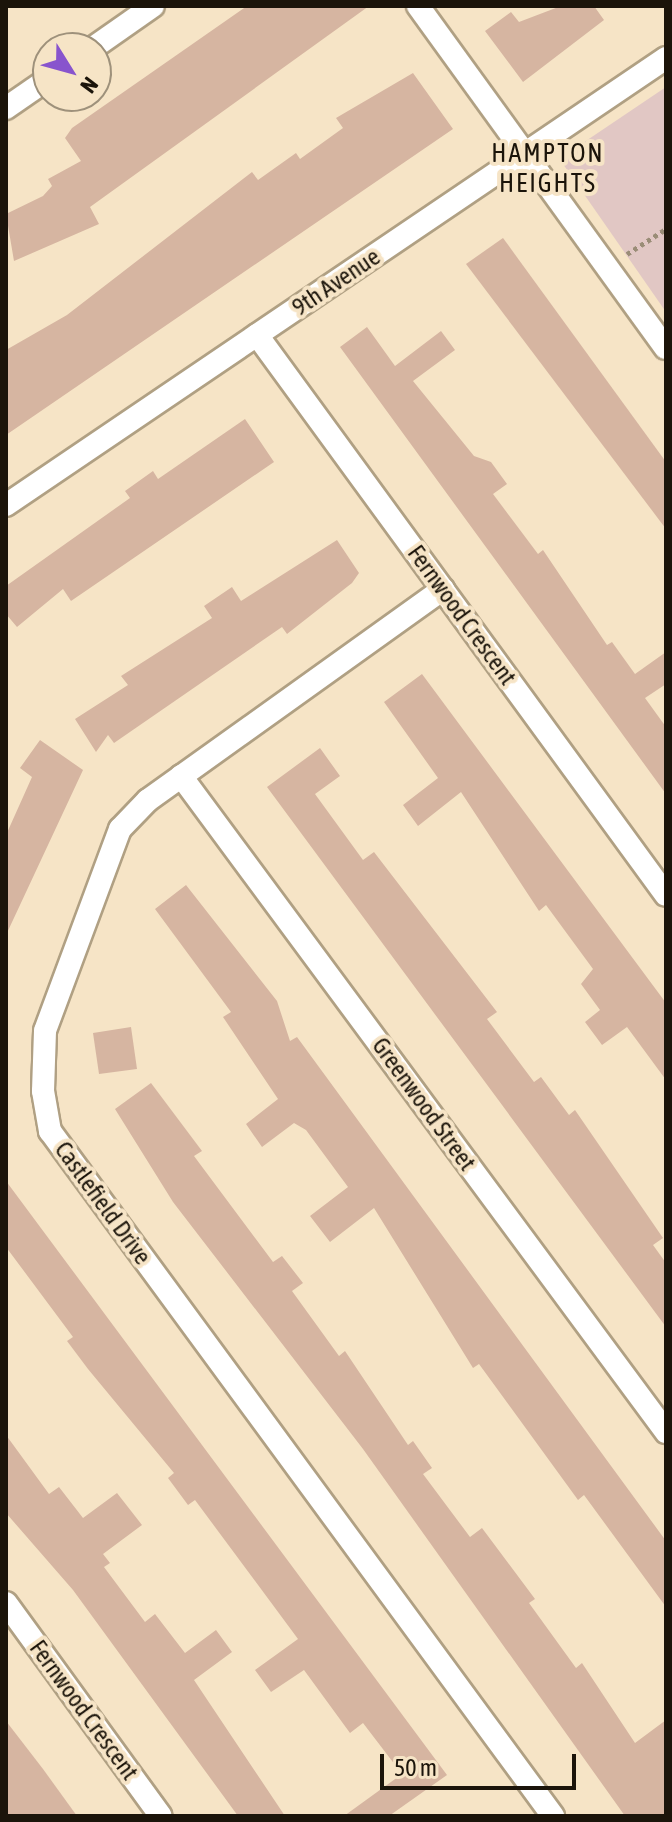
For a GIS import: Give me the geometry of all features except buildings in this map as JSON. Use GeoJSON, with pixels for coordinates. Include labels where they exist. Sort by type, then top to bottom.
{"type":"FeatureCollection","features":[{"type":"Feature","properties":{"kind":"street"},"geometry":{"type":"LineString","coordinates":[[112,35],[153,6]]}},
{"type":"Feature","properties":{"kind":"street"},"geometry":{"type":"LineString","coordinates":[[418,6],[666,348]]}},
{"type":"Feature","properties":{"kind":"street","name":"9th Avenue"},"geometry":{"type":"LineString","coordinates":[[6,505],[666,58]]}},
{"type":"Feature","properties":{"kind":"street"},"geometry":{"type":"LineString","coordinates":[[6,108],[32,90]]}},
{"type":"Feature","properties":{"kind":"street","name":"Fernwood Crescent"},"geometry":{"type":"LineString","coordinates":[[257,335],[666,895]]}},
{"type":"Feature","properties":{"kind":"street","name":"Castlefield Drive"},"geometry":{"type":"LineString","coordinates":[[443,589],[181,776],[120,829],[45,1031],[50,1131],[553,1816]]}},
{"type":"Feature","properties":{"kind":"street","name":"Greenwood Street"},"geometry":{"type":"LineString","coordinates":[[181,776],[666,1432]]}},
{"type":"Feature","properties":{"kind":"street","name":"Fernwood Crescent"},"geometry":{"type":"LineString","coordinates":[[6,1603],[161,1816]]}},
{"type":"Feature","properties":{"kind":"path"},"geometry":{"type":"LineString","coordinates":[[608,267],[666,229]]}},
{"type":"Feature","properties":{"kind":"shaded area"},"geometry":{"type":"Polygon","coordinates":[[[666,87],[666,312],[563,164],[568,153],[666,87]]]}},
{"type":"Feature","properties":{"kind":"district","name":"HAMPTON HEIGHTS"},"geometry":{"type":"Point","coordinates":[548,169]}}]}
